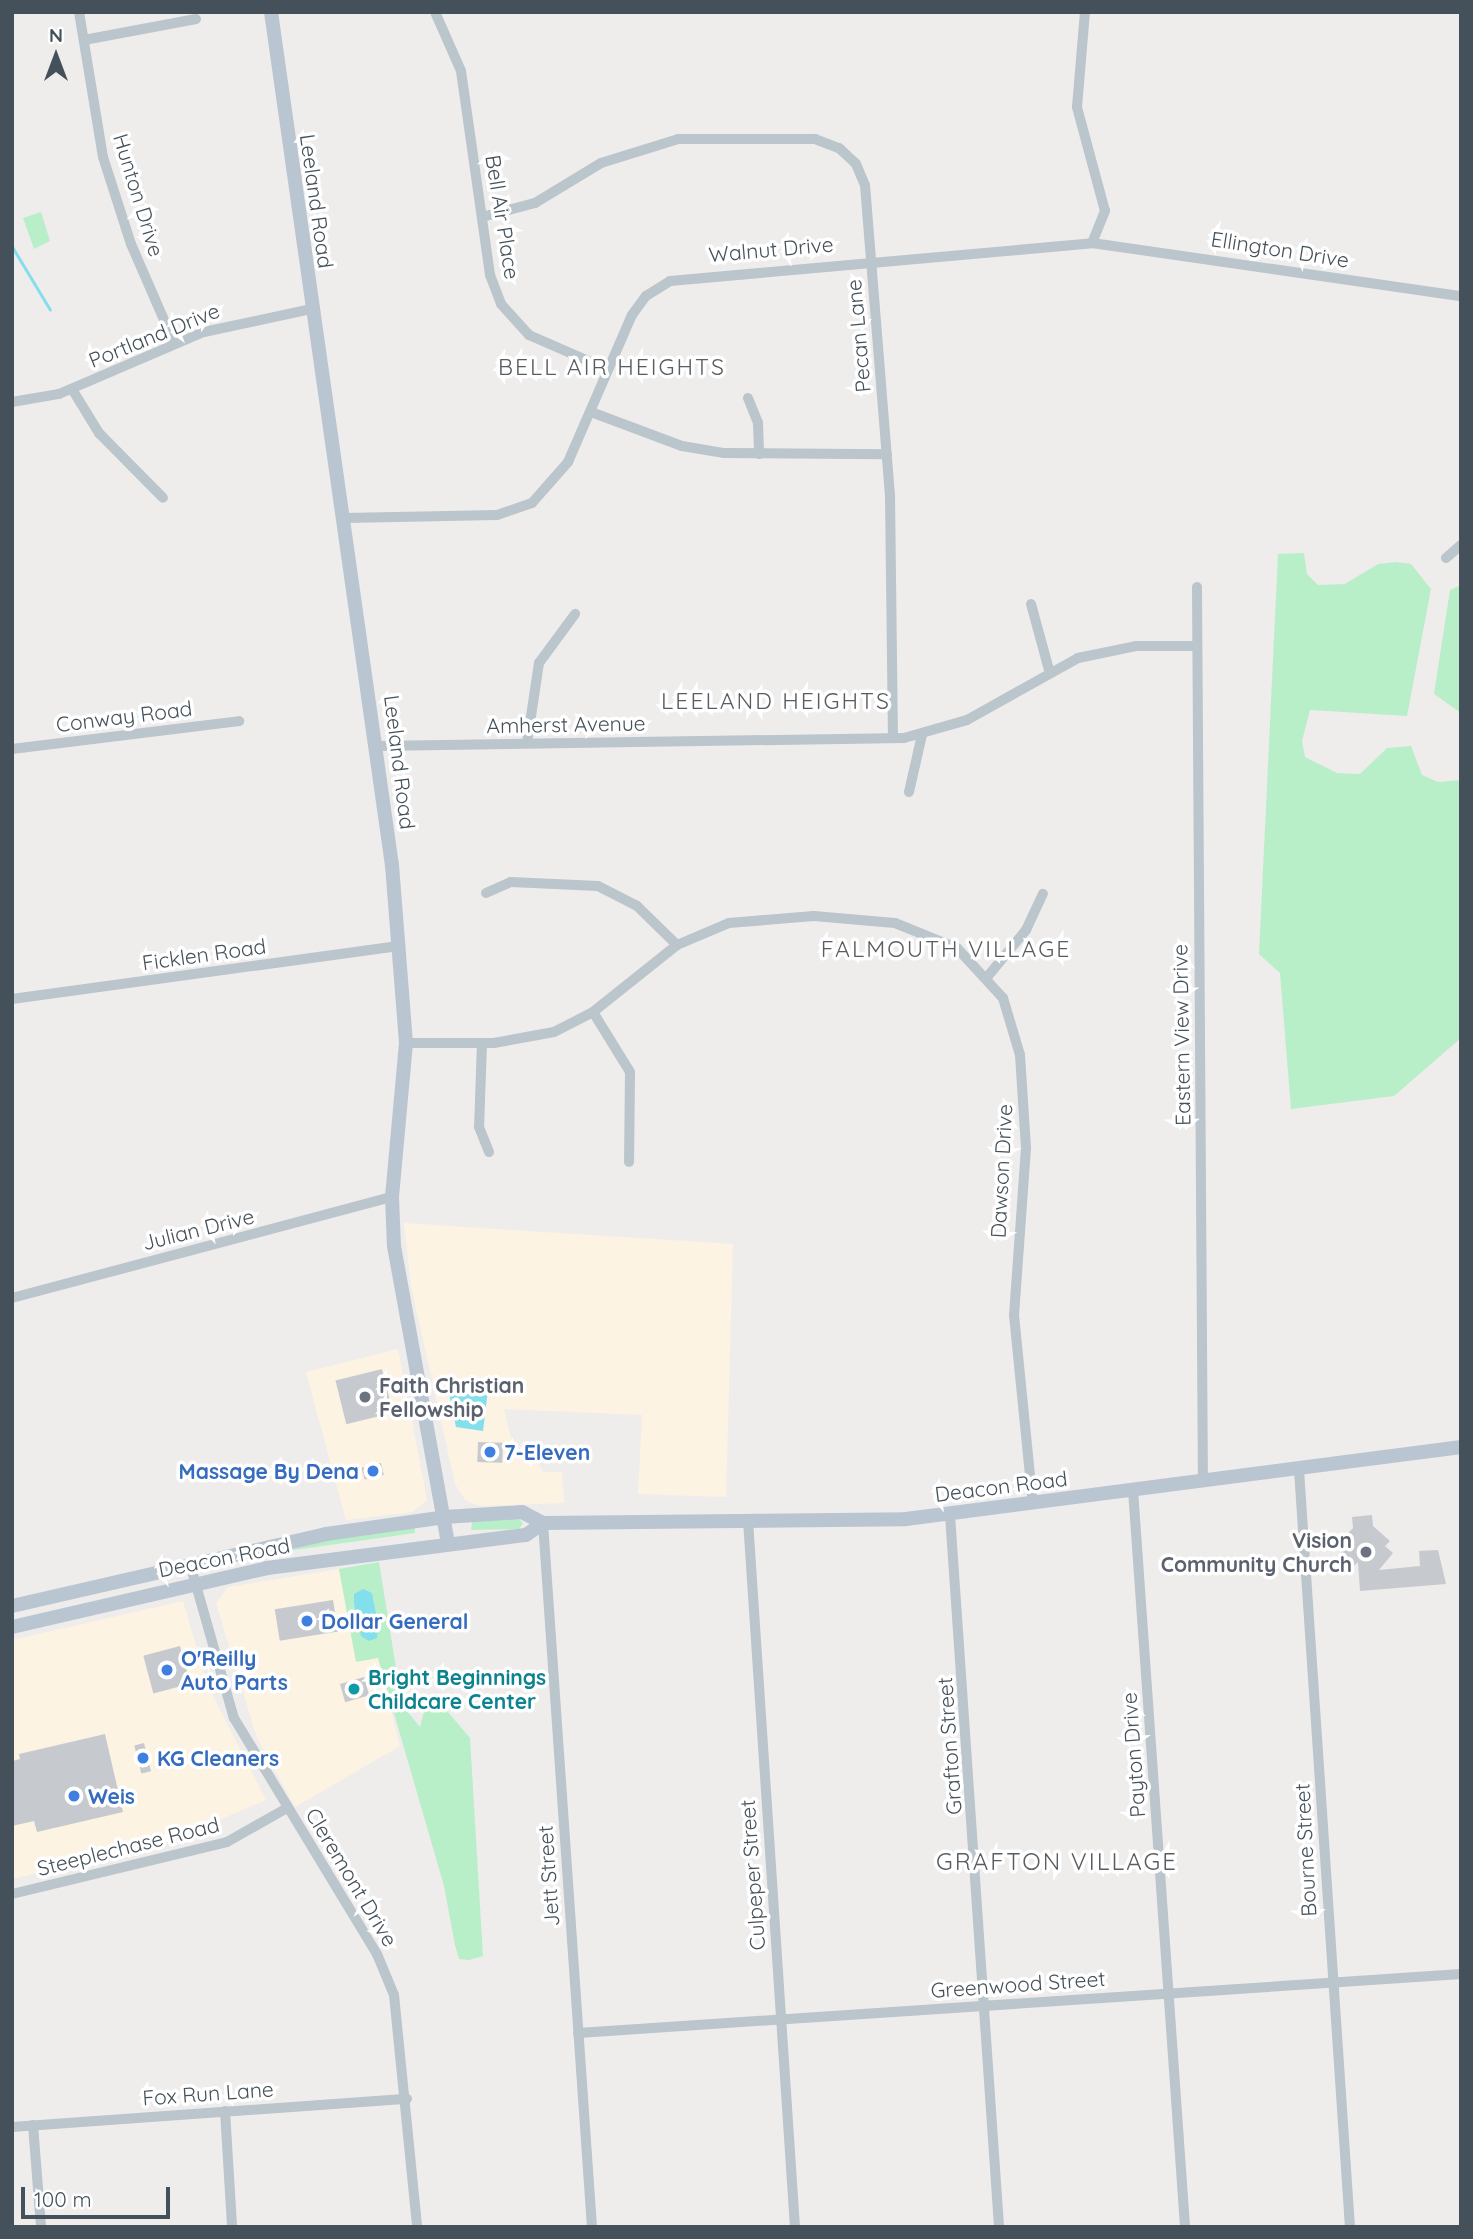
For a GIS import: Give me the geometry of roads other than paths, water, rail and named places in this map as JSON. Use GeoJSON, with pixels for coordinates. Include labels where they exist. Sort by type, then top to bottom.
{"type":"FeatureCollection","features":[{"type":"Feature","properties":{"kind":"main road","name":"Leeland Road"},"geometry":{"type":"LineString","coordinates":[[271,12],[311,309],[345,518],[377,746],[400,946],[406,1043],[392,1197],[399,1287],[445,1517]]}},
{"type":"Feature","properties":{"kind":"main road","name":"Deacon Road"},"geometry":{"type":"LineString","coordinates":[[12,1606],[326,1534],[445,1517],[522,1513],[543,1523],[950,1515],[1461,1447]]}},
{"type":"Feature","properties":{"kind":"main road"},"geometry":{"type":"LineString","coordinates":[[445,1517],[447,1542]]}},
{"type":"Feature","properties":{"kind":"main road","name":"Deacon Road"},"geometry":{"type":"LineString","coordinates":[[12,1627],[194,1583],[447,1542],[526,1535],[543,1523]]}},
{"type":"Feature","properties":{"kind":"street","name":"Hunton Drive"},"geometry":{"type":"LineString","coordinates":[[79,12],[103,157],[131,244],[174,343]]}},
{"type":"Feature","properties":{"kind":"street","name":"Bell Air Place"},"geometry":{"type":"LineString","coordinates":[[435,12],[461,71],[490,275],[510,317],[544,344],[607,369]]}},
{"type":"Feature","properties":{"kind":"street"},"geometry":{"type":"LineString","coordinates":[[1085,12],[1077,107],[1105,211],[1093,243]]}},
{"type":"Feature","properties":{"kind":"street"},"geometry":{"type":"LineString","coordinates":[[84,40],[196,19]]}},
{"type":"Feature","properties":{"kind":"street","name":"Pecan Lane"},"geometry":{"type":"LineString","coordinates":[[482,217],[535,203],[601,163],[656,143],[815,139],[839,148],[862,176],[872,259],[887,453],[893,738]]}},
{"type":"Feature","properties":{"kind":"street","name":"Walnut Drive"},"geometry":{"type":"LineString","coordinates":[[345,518],[497,515],[520,509],[541,496],[563,471],[607,369],[639,304],[670,281],[872,259],[1093,243]]}},
{"type":"Feature","properties":{"kind":"street","name":"Ellington Drive"},"geometry":{"type":"LineString","coordinates":[[1093,243],[1461,296]]}},
{"type":"Feature","properties":{"kind":"street","name":"Portland Drive"},"geometry":{"type":"LineString","coordinates":[[12,402],[72,389],[174,343],[228,325],[311,309]]}},
{"type":"Feature","properties":{"kind":"street"},"geometry":{"type":"LineString","coordinates":[[72,389],[99,433],[163,498]]}},
{"type":"Feature","properties":{"kind":"street"},"geometry":{"type":"LineString","coordinates":[[748,398],[758,423],[759,454]]}},
{"type":"Feature","properties":{"kind":"street"},"geometry":{"type":"LineString","coordinates":[[590,412],[682,446],[759,454],[887,453]]}},
{"type":"Feature","properties":{"kind":"street"},"geometry":{"type":"LineString","coordinates":[[1446,558],[1461,545]]}},
{"type":"Feature","properties":{"kind":"street","name":"Eastern View Drive"},"geometry":{"type":"LineString","coordinates":[[1197,587],[1203,1481]]}},
{"type":"Feature","properties":{"kind":"street"},"geometry":{"type":"LineString","coordinates":[[1031,604],[1049,670]]}},
{"type":"Feature","properties":{"kind":"street"},"geometry":{"type":"LineString","coordinates":[[527,743],[539,663],[575,614]]}},
{"type":"Feature","properties":{"kind":"street","name":"Amherst Avenue"},"geometry":{"type":"LineString","coordinates":[[377,746],[893,738],[922,735],[967,720],[1049,670],[1118,648],[1197,646]]}},
{"type":"Feature","properties":{"kind":"street","name":"Conway Road"},"geometry":{"type":"LineString","coordinates":[[12,749],[239,721]]}},
{"type":"Feature","properties":{"kind":"street"},"geometry":{"type":"LineString","coordinates":[[909,792],[922,735]]}},
{"type":"Feature","properties":{"kind":"street"},"geometry":{"type":"LineString","coordinates":[[486,893],[511,882],[598,886],[626,897],[677,945]]}},
{"type":"Feature","properties":{"kind":"street"},"geometry":{"type":"LineString","coordinates":[[988,976],[1026,930],[1043,894]]}},
{"type":"Feature","properties":{"kind":"street","name":"Dawson Drive"},"geometry":{"type":"LineString","coordinates":[[406,1043],[482,1043],[533,1038],[593,1012],[677,945],[710,928],[749,920],[814,916],[895,923],[940,938],[988,976],[1010,1014],[1023,1080],[1026,1148],[1014,1315],[1033,1504]]}},
{"type":"Feature","properties":{"kind":"street","name":"Ficklen Road"},"geometry":{"type":"LineString","coordinates":[[12,999],[400,946]]}},
{"type":"Feature","properties":{"kind":"street"},"geometry":{"type":"LineString","coordinates":[[593,1012],[630,1072],[629,1161]]}},
{"type":"Feature","properties":{"kind":"street"},"geometry":{"type":"LineString","coordinates":[[482,1043],[479,1127],[489,1152]]}},
{"type":"Feature","properties":{"kind":"street","name":"Julian Drive"},"geometry":{"type":"LineString","coordinates":[[12,1298],[392,1197]]}},
{"type":"Feature","properties":{"kind":"street","name":"Bourne Street"},"geometry":{"type":"LineString","coordinates":[[1299,1470],[1350,2227]]}},
{"type":"Feature","properties":{"kind":"street","name":"Payton Drive"},"geometry":{"type":"LineString","coordinates":[[1133,1490],[1185,2227]]}},
{"type":"Feature","properties":{"kind":"street","name":"Grafton Street"},"geometry":{"type":"LineString","coordinates":[[950,1515],[999,2227]]}},
{"type":"Feature","properties":{"kind":"street","name":"Culpeper Street"},"geometry":{"type":"LineString","coordinates":[[748,1520],[795,2227]]}},
{"type":"Feature","properties":{"kind":"street","name":"Jett Street"},"geometry":{"type":"LineString","coordinates":[[543,1523],[592,2227]]}},
{"type":"Feature","properties":{"kind":"street","name":"Cleremont Drive"},"geometry":{"type":"LineString","coordinates":[[190,1564],[234,1718],[386,1972],[399,2015],[416,2227]]}},
{"type":"Feature","properties":{"kind":"street","name":"Steeplechase Road"},"geometry":{"type":"LineString","coordinates":[[12,1894],[227,1842],[287,1808]]}},
{"type":"Feature","properties":{"kind":"street","name":"Greenwood Street"},"geometry":{"type":"LineString","coordinates":[[578,2033],[1461,1974]]}},
{"type":"Feature","properties":{"kind":"street","name":"Fox Run Lane"},"geometry":{"type":"LineString","coordinates":[[12,2127],[407,2099]]}},
{"type":"Feature","properties":{"kind":"street"},"geometry":{"type":"LineString","coordinates":[[225,2111],[232,2227]]}},
{"type":"Feature","properties":{"kind":"street"},"geometry":{"type":"LineString","coordinates":[[33,2125],[41,2227]]}},
{"type":"Feature","properties":{"kind":"water"},"geometry":{"type":"Polygon","coordinates":[[[456,1389],[488,1390],[483,1431],[456,1427],[449,1393],[456,1389]]]}},
{"type":"Feature","properties":{"kind":"water"},"geometry":{"type":"Polygon","coordinates":[[[363,1589],[372,1593],[378,1624],[377,1638],[369,1641],[361,1636],[354,1604],[354,1594],[363,1589]]]}},
{"type":"Feature","properties":{"kind":"waterway"},"geometry":{"type":"LineString","coordinates":[[12,246],[50,309]]}},
{"type":"Feature","properties":{"kind":"place","name":"Faith Christian Fellowship"},"geometry":{"type":"Point","coordinates":[365,1397]}},
{"type":"Feature","properties":{"kind":"place","name":"7-Eleven"},"geometry":{"type":"Point","coordinates":[490,1452]}},
{"type":"Feature","properties":{"kind":"place","name":"Massage By Dena"},"geometry":{"type":"Point","coordinates":[373,1471]}},
{"type":"Feature","properties":{"kind":"place","name":"Vision Community Church"},"geometry":{"type":"Point","coordinates":[1366,1552]}},
{"type":"Feature","properties":{"kind":"place","name":"Dollar General"},"geometry":{"type":"Point","coordinates":[307,1621]}},
{"type":"Feature","properties":{"kind":"place","name":"O'Reilly Auto Parts"},"geometry":{"type":"Point","coordinates":[167,1670]}},
{"type":"Feature","properties":{"kind":"place","name":"Bright Beginnings Childcare Center"},"geometry":{"type":"Point","coordinates":[354,1689]}},
{"type":"Feature","properties":{"kind":"place","name":"KG Cleaners"},"geometry":{"type":"Point","coordinates":[143,1758]}},
{"type":"Feature","properties":{"kind":"place","name":"Weis"},"geometry":{"type":"Point","coordinates":[74,1796]}},
{"type":"Feature","properties":{"kind":"district","name":"BELL AIR HEIGHTS"},"geometry":{"type":"Point","coordinates":[612,367]}},
{"type":"Feature","properties":{"kind":"district","name":"LEELAND HEIGHTS"},"geometry":{"type":"Point","coordinates":[776,701]}},
{"type":"Feature","properties":{"kind":"district","name":"FALMOUTH VILLAGE"},"geometry":{"type":"Point","coordinates":[946,949]}},
{"type":"Feature","properties":{"kind":"district","name":"GRAFTON VILLAGE"},"geometry":{"type":"Point","coordinates":[1057,1862]}}]}
